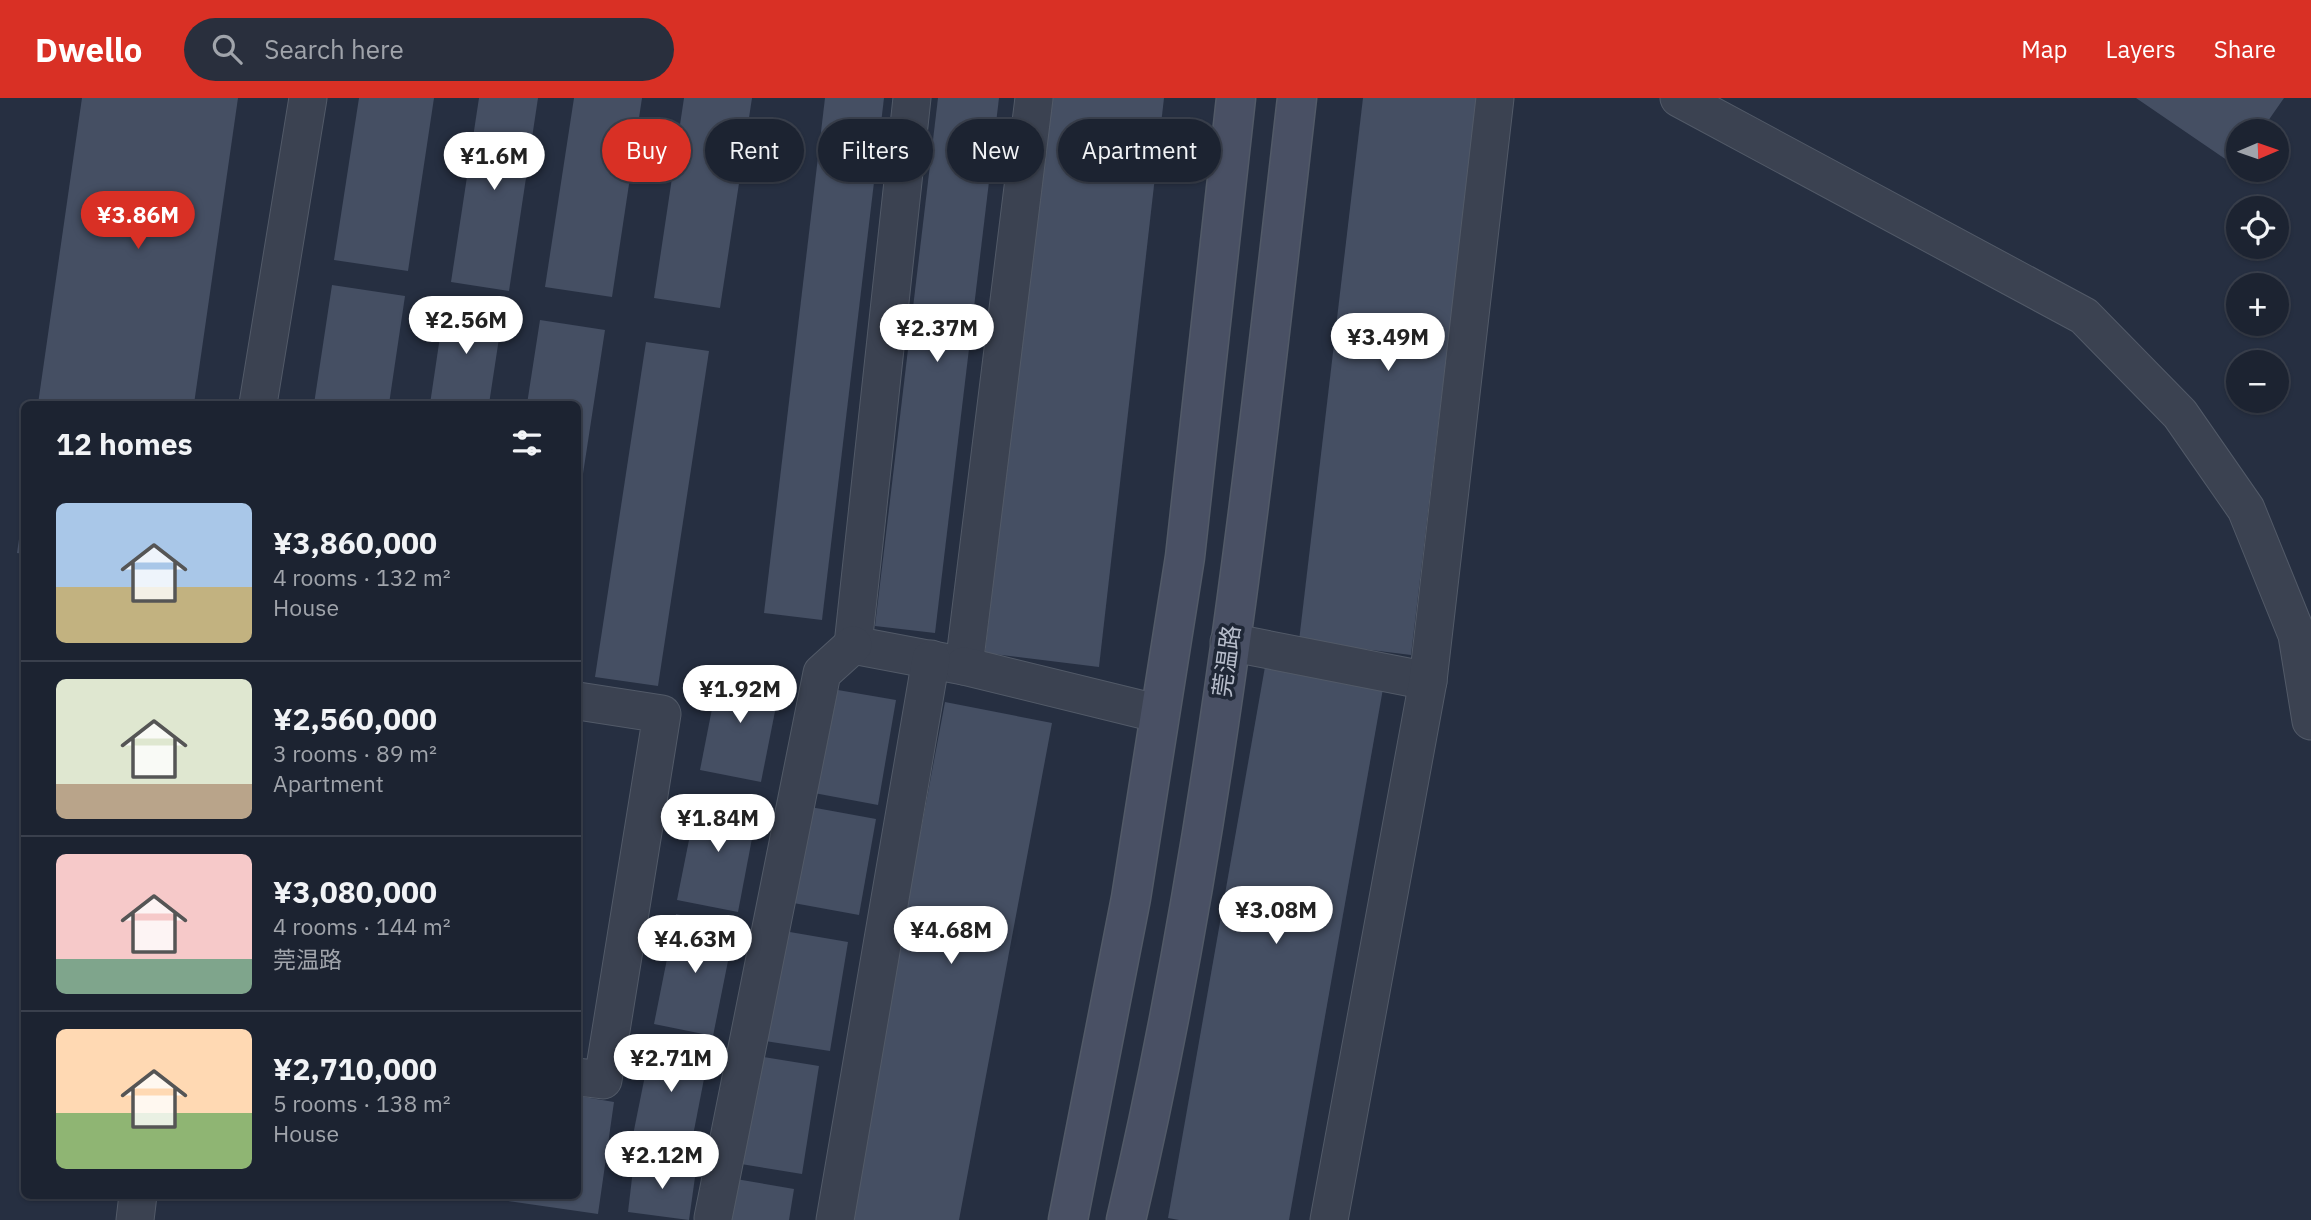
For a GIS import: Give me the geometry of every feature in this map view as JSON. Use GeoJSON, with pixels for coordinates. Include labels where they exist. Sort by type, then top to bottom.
{"type":"FeatureCollection","features":[{"type":"Feature","properties":{"kind":"main road"},"geometry":{"type":"LineString","coordinates":[[1068,1220],[1129,912],[1185,557],[1236,98]]}},
{"type":"Feature","properties":{"kind":"main road","name":"莞温路"},"geometry":{"type":"LineString","coordinates":[[1126,1220],[1190,904],[1229,642],[1297,98]]}},
{"type":"Feature","properties":{"kind":"street"},"geometry":{"type":"LineString","coordinates":[[258,401],[308,98]]}},
{"type":"Feature","properties":{"kind":"street"},"geometry":{"type":"LineString","coordinates":[[713,1218],[822,673],[853,645],[912,98]]}},
{"type":"Feature","properties":{"kind":"street"},"geometry":{"type":"LineString","coordinates":[[835,1220],[948,663],[1034,98]]}},
{"type":"Feature","properties":{"kind":"street"},"geometry":{"type":"LineString","coordinates":[[1329,1220],[1428,681],[1495,98]]}},
{"type":"Feature","properties":{"kind":"street"},"geometry":{"type":"LineString","coordinates":[[1679,98],[2084,316],[2180,414],[2246,509],[2297,635],[2311,721]]}},
{"type":"Feature","properties":{"kind":"street"},"geometry":{"type":"LineString","coordinates":[[1229,642],[1428,681]]}},
{"type":"Feature","properties":{"kind":"street"},"geometry":{"type":"LineString","coordinates":[[853,645],[948,663],[1160,713]]}},
{"type":"Feature","properties":{"kind":"street"},"geometry":{"type":"LineString","coordinates":[[581,701],[662,714],[603,1080],[581,1077]]}},
{"type":"Feature","properties":{"kind":"street"},"geometry":{"type":"LineString","coordinates":[[135,1220],[138,1199]]}},
{"type":"Feature","properties":{"kind":"building"},"geometry":{"type":"Polygon","coordinates":[[[82,98],[238,98],[194,401],[38,401],[82,98]]]}},
{"type":"Feature","properties":{"kind":"building"},"geometry":{"type":"Polygon","coordinates":[[[359,98],[434,98],[408,271],[334,260],[359,98]]]}},
{"type":"Feature","properties":{"kind":"building"},"geometry":{"type":"Polygon","coordinates":[[[479,98],[538,98],[509,291],[451,282],[479,98]]]}},
{"type":"Feature","properties":{"kind":"building"},"geometry":{"type":"Polygon","coordinates":[[[574,98],[642,98],[639,119],[602,119],[602,182],[629,182],[612,297],[545,287],[574,98]]]}},
{"type":"Feature","properties":{"kind":"building"},"geometry":{"type":"Polygon","coordinates":[[[684,98],[752,98],[749,119],[705,119],[705,182],[739,182],[720,308],[654,298],[671,182],[691,182],[691,119],[681,119],[684,98]]]}},
{"type":"Feature","properties":{"kind":"building"},"geometry":{"type":"Polygon","coordinates":[[[825,98],[884,98],[882,119],[823,119],[825,98]]]}},
{"type":"Feature","properties":{"kind":"building"},"geometry":{"type":"Polygon","coordinates":[[[938,98],[999,98],[996,119],[947,119],[947,182],[989,182],[935,633],[875,626],[928,182],[933,182],[933,140],[938,98]]]}},
{"type":"Feature","properties":{"kind":"building"},"geometry":{"type":"Polygon","coordinates":[[[1049,98],[1164,98],[1162,119],[1058,119],[1058,182],[1154,182],[1099,667],[985,653],[1039,182],[1044,182],[1044,141],[1049,98]]]}},
{"type":"Feature","properties":{"kind":"building"},"geometry":{"type":"Polygon","coordinates":[[[1363,98],[1477,98],[1411,655],[1299,641],[1363,98]]]}},
{"type":"Feature","properties":{"kind":"building"},"geometry":{"type":"Polygon","coordinates":[[[2136,98],[2284,98],[2269,119],[2226,119],[2226,159],[2136,98]]]}},
{"type":"Feature","properties":{"kind":"building"},"geometry":{"type":"Polygon","coordinates":[[[818,157],[818,182],[874,182],[822,620],[764,613],[818,157]]]}},
{"type":"Feature","properties":{"kind":"building"},"geometry":{"type":"Polygon","coordinates":[[[332,285],[405,296],[389,401],[314,401],[332,285]]]}},
{"type":"Feature","properties":{"kind":"building"},"geometry":{"type":"Polygon","coordinates":[[[445,303],[503,312],[489,401],[430,401],[445,303]]]}},
{"type":"Feature","properties":{"kind":"building"},"geometry":{"type":"Polygon","coordinates":[[[540,320],[605,330],[581,487],[581,401],[527,401],[540,320]]]}},
{"type":"Feature","properties":{"kind":"building"},"geometry":{"type":"Polygon","coordinates":[[[646,342],[709,351],[658,686],[595,677],[646,342]]]}},
{"type":"Feature","properties":{"kind":"building"},"geometry":{"type":"Polygon","coordinates":[[[21,525],[21,554],[17,553],[21,525]]]}},
{"type":"Feature","properties":{"kind":"building"},"geometry":{"type":"Polygon","coordinates":[[[1266,661],[1384,683],[1289,1220],[1179,1220],[1168,1218],[1266,661]]]}},
{"type":"Feature","properties":{"kind":"building"},"geometry":{"type":"Polygon","coordinates":[[[720,668],[781,681],[761,782],[700,770],[720,668]]]}},
{"type":"Feature","properties":{"kind":"building"},"geometry":{"type":"Polygon","coordinates":[[[832,689],[896,700],[878,805],[814,793],[832,689]]]}},
{"type":"Feature","properties":{"kind":"building"},"geometry":{"type":"Polygon","coordinates":[[[945,702],[1052,723],[959,1220],[848,1220],[945,702]]]}},
{"type":"Feature","properties":{"kind":"building"},"geometry":{"type":"Polygon","coordinates":[[[698,795],[758,807],[738,912],[677,900],[698,795]]]}},
{"type":"Feature","properties":{"kind":"building"},"geometry":{"type":"Polygon","coordinates":[[[805,806],[876,819],[859,915],[788,902],[805,806]]]}},
{"type":"Feature","properties":{"kind":"building"},"geometry":{"type":"Polygon","coordinates":[[[676,914],[735,926],[713,1036],[654,1024],[676,914]]]}},
{"type":"Feature","properties":{"kind":"building"},"geometry":{"type":"Polygon","coordinates":[[[784,931],[848,942],[830,1051],[765,1041],[784,931]]]}},
{"type":"Feature","properties":{"kind":"building"},"geometry":{"type":"Polygon","coordinates":[[[653,1036],[710,1048],[690,1151],[632,1140],[653,1036]]]}},
{"type":"Feature","properties":{"kind":"building"},"geometry":{"type":"Polygon","coordinates":[[[758,1056],[819,1066],[802,1174],[741,1164],[758,1056]]]}},
{"type":"Feature","properties":{"kind":"building"},"geometry":{"type":"Polygon","coordinates":[[[581,1096],[614,1102],[598,1214],[494,1199],[581,1199],[581,1096]]]}},
{"type":"Feature","properties":{"kind":"building"},"geometry":{"type":"Polygon","coordinates":[[[634,1161],[696,1170],[689,1220],[628,1212],[634,1161]]]}},
{"type":"Feature","properties":{"kind":"building"},"geometry":{"type":"Polygon","coordinates":[[[736,1179],[794,1189],[789,1220],[729,1220],[736,1179]]]}}]}
